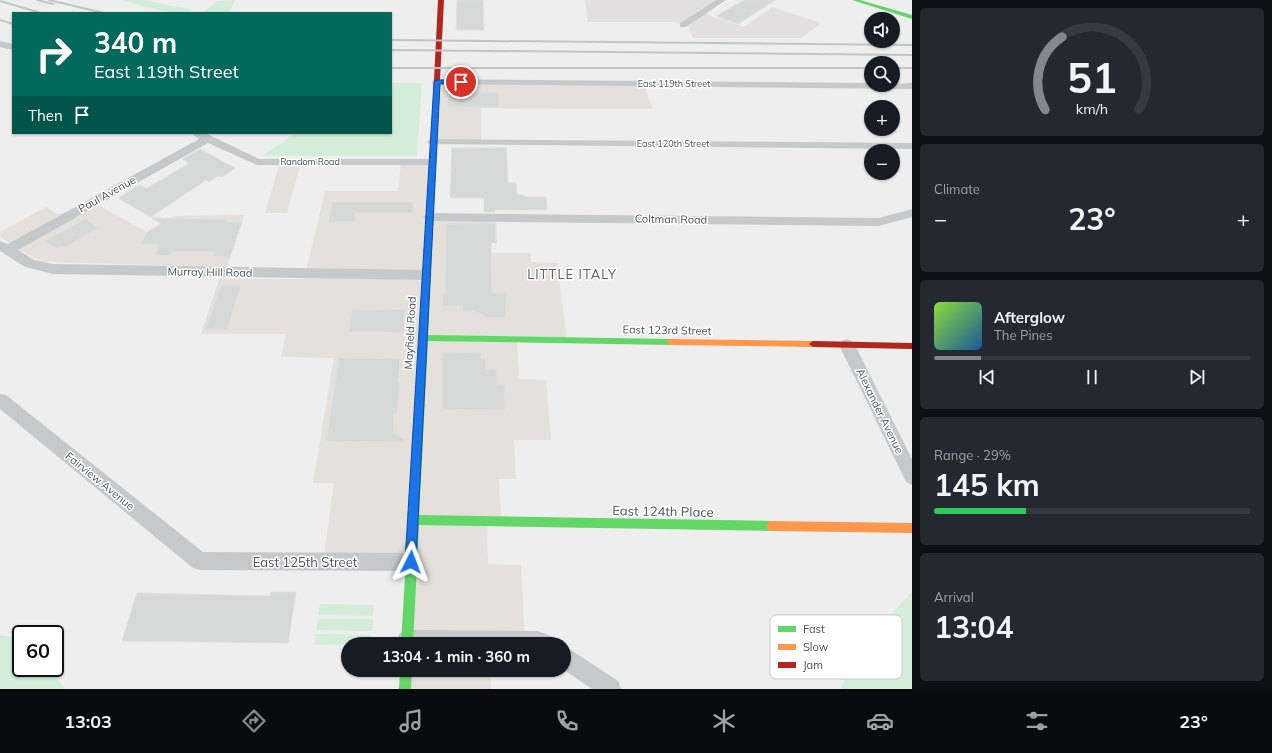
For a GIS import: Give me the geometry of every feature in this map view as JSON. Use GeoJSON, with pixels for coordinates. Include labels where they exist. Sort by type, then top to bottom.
{"type":"FeatureCollection","features":[{"type":"Feature","properties":{"kind":"main road","name":"Mayfield Road"},"geometry":{"type":"LineString","coordinates":[[407,637],[425,275],[441,0]]}},
{"type":"Feature","properties":{"kind":"main road"},"geometry":{"type":"LineString","coordinates":[[855,0],[911,16]]}},
{"type":"Feature","properties":{"kind":"main road","name":"East 123rd Street"},"geometry":{"type":"LineString","coordinates":[[422,338],[912,346]]}},
{"type":"Feature","properties":{"kind":"main road","name":"East 124th Place"},"geometry":{"type":"LineString","coordinates":[[413,520],[912,528]]}},
{"type":"Feature","properties":{"kind":"main road"},"geometry":{"type":"LineString","coordinates":[[405,689],[406,677]]}},
{"type":"Feature","properties":{"kind":"street"},"geometry":{"type":"LineString","coordinates":[[683,25],[722,0]]}},
{"type":"Feature","properties":{"kind":"street"},"geometry":{"type":"LineString","coordinates":[[0,44],[12,47]]}},
{"type":"Feature","properties":{"kind":"street","name":"East 119th Street"},"geometry":{"type":"LineString","coordinates":[[437,82],[912,86]]}},
{"type":"Feature","properties":{"kind":"street","name":"Random Road"},"geometry":{"type":"LineString","coordinates":[[202,136],[256,162],[432,162]]}},
{"type":"Feature","properties":{"kind":"street","name":"Paul Avenue"},"geometry":{"type":"LineString","coordinates":[[4,248],[202,136]]}},
{"type":"Feature","properties":{"kind":"street","name":"East 120th Street"},"geometry":{"type":"LineString","coordinates":[[433,142],[912,146]]}},
{"type":"Feature","properties":{"kind":"street","name":"Coltman Road"},"geometry":{"type":"LineString","coordinates":[[429,217],[879,222],[912,213]]}},
{"type":"Feature","properties":{"kind":"street","name":"Murray Hill Road"},"geometry":{"type":"LineString","coordinates":[[4,248],[30,264],[53,269],[425,275]]}},
{"type":"Feature","properties":{"kind":"street","name":"Alexander Avenue"},"geometry":{"type":"LineString","coordinates":[[848,345],[912,477]]}},
{"type":"Feature","properties":{"kind":"street","name":"Fairview Avenue"},"geometry":{"type":"LineString","coordinates":[[0,400],[200,562]]}},
{"type":"Feature","properties":{"kind":"street","name":"East 125th Street"},"geometry":{"type":"LineString","coordinates":[[200,562],[411,562]]}},
{"type":"Feature","properties":{"kind":"street"},"geometry":{"type":"LineString","coordinates":[[571,662],[610,689]]}},
{"type":"Feature","properties":{"kind":"shaded area"},"geometry":{"type":"Polygon","coordinates":[[[585,0],[716,0],[697,11],[744,27],[772,7],[821,23],[801,38],[693,38],[688,26],[676,22],[588,22],[585,0]]]}},
{"type":"Feature","properties":{"kind":"shaded area"},"geometry":{"type":"Polygon","coordinates":[[[437,82],[644,84],[653,109],[481,108],[481,142],[433,142],[437,82]]]}},
{"type":"Feature","properties":{"kind":"shaded area"},"geometry":{"type":"Polygon","coordinates":[[[280,162],[301,162],[287,213],[265,213],[280,162]]]}},
{"type":"Feature","properties":{"kind":"shaded area"},"geometry":{"type":"Polygon","coordinates":[[[401,162],[432,162],[429,217],[496,217],[497,243],[483,243],[484,253],[530,253],[531,262],[557,263],[567,341],[517,340],[519,379],[546,380],[551,440],[514,440],[516,479],[499,479],[501,522],[487,522],[488,564],[521,565],[525,637],[407,637],[411,562],[323,562],[334,483],[313,483],[334,358],[281,357],[286,334],[201,334],[223,267],[44,262],[22,252],[0,236],[0,232],[46,207],[57,214],[98,205],[147,232],[174,216],[244,215],[223,279],[304,279],[325,191],[398,191],[401,162]]]}},
{"type":"Feature","properties":{"kind":"shaded area"},"geometry":{"type":"Polygon","coordinates":[[[406,677],[490,677],[491,689],[405,689],[406,677]]]}},
{"type":"Feature","properties":{"kind":"green space"},"geometry":{"type":"Polygon","coordinates":[[[122,0],[143,0],[193,10],[187,12],[169,12],[122,0]]]}},
{"type":"Feature","properties":{"kind":"green space"},"geometry":{"type":"Polygon","coordinates":[[[235,0],[230,12],[203,12],[217,1],[235,0]]]}},
{"type":"Feature","properties":{"kind":"green space"},"geometry":{"type":"Polygon","coordinates":[[[392,83],[422,83],[417,156],[262,156],[295,134],[392,134],[392,83]]]}},
{"type":"Feature","properties":{"kind":"green space"},"geometry":{"type":"Polygon","coordinates":[[[912,592],[912,689],[841,689],[844,679],[902,679],[902,615],[890,615],[912,592]]]}},
{"type":"Feature","properties":{"kind":"green space"},"geometry":{"type":"Polygon","coordinates":[[[320,604],[374,605],[373,616],[318,615],[320,604]]]}},
{"type":"Feature","properties":{"kind":"green space"},"geometry":{"type":"Polygon","coordinates":[[[318,619],[373,619],[372,631],[316,630],[318,619]]]}},
{"type":"Feature","properties":{"kind":"green space"},"geometry":{"type":"Polygon","coordinates":[[[315,634],[371,635],[371,637],[341,637],[341,645],[314,645],[315,634]]]}},
{"type":"Feature","properties":{"kind":"green space"},"geometry":{"type":"Polygon","coordinates":[[[0,635],[12,637],[12,677],[56,677],[65,689],[0,689],[0,635]]]}},
{"type":"Feature","properties":{"kind":"building"},"geometry":{"type":"Polygon","coordinates":[[[457,0],[483,0],[484,30],[456,30],[457,0]]]}},
{"type":"Feature","properties":{"kind":"building"},"geometry":{"type":"Polygon","coordinates":[[[744,0],[775,0],[738,24],[716,16],[744,0]]]}},
{"type":"Feature","properties":{"kind":"building"},"geometry":{"type":"Polygon","coordinates":[[[448,92],[498,93],[499,107],[447,107],[448,92]]]}},
{"type":"Feature","properties":{"kind":"building"},"geometry":{"type":"Polygon","coordinates":[[[452,148],[506,148],[508,183],[516,183],[517,195],[524,195],[524,197],[546,197],[547,210],[495,210],[495,212],[484,212],[484,198],[450,198],[452,148]]]}},
{"type":"Feature","properties":{"kind":"building"},"geometry":{"type":"Polygon","coordinates":[[[200,149],[235,168],[222,177],[218,176],[209,182],[206,180],[151,217],[118,198],[139,185],[147,188],[189,164],[182,159],[200,149]]]}},
{"type":"Feature","properties":{"kind":"building"},"geometry":{"type":"Polygon","coordinates":[[[332,202],[413,202],[413,213],[356,213],[354,222],[328,222],[332,202]]]}},
{"type":"Feature","properties":{"kind":"building"},"geometry":{"type":"Polygon","coordinates":[[[152,218],[227,219],[226,222],[242,222],[230,257],[214,256],[215,252],[172,252],[170,256],[155,256],[159,245],[141,244],[147,232],[161,224],[152,218]]]}},
{"type":"Feature","properties":{"kind":"building"},"geometry":{"type":"Polygon","coordinates":[[[85,219],[98,228],[64,248],[61,246],[56,249],[45,241],[85,219]]]}},
{"type":"Feature","properties":{"kind":"building"},"geometry":{"type":"Polygon","coordinates":[[[495,223],[496,243],[491,242],[492,293],[507,293],[505,318],[487,318],[480,313],[475,313],[475,311],[463,311],[463,306],[442,306],[443,293],[445,293],[446,224],[495,223]]]}},
{"type":"Feature","properties":{"kind":"building"},"geometry":{"type":"Polygon","coordinates":[[[221,285],[241,285],[227,330],[205,330],[221,285]]]}},
{"type":"Feature","properties":{"kind":"building"},"geometry":{"type":"Polygon","coordinates":[[[352,309],[405,309],[404,333],[366,331],[349,332],[352,309]]]}},
{"type":"Feature","properties":{"kind":"building"},"geometry":{"type":"Polygon","coordinates":[[[442,352],[481,353],[481,359],[486,359],[486,369],[496,369],[497,384],[504,384],[505,410],[442,409],[442,352]]]}},
{"type":"Feature","properties":{"kind":"building"},"geometry":{"type":"Polygon","coordinates":[[[339,358],[400,359],[398,383],[400,383],[397,414],[394,414],[393,433],[404,439],[404,442],[326,441],[339,358]]]}},
{"type":"Feature","properties":{"kind":"building"},"geometry":{"type":"Polygon","coordinates":[[[271,592],[296,592],[288,643],[122,641],[137,593],[270,596],[271,592]]]}},
{"type":"Feature","properties":{"kind":"railway"},"geometry":{"type":"LineString","coordinates":[[37,0],[53,4]]}},
{"type":"Feature","properties":{"kind":"railway"},"geometry":{"type":"LineString","coordinates":[[49,0],[100,12]]}},
{"type":"Feature","properties":{"kind":"railway"},"geometry":{"type":"LineString","coordinates":[[0,1],[38,12]]}},
{"type":"Feature","properties":{"kind":"railway"},"geometry":{"type":"LineString","coordinates":[[0,20],[12,24]]}},
{"type":"Feature","properties":{"kind":"railway"},"geometry":{"type":"LineString","coordinates":[[392,40],[912,45]]}},
{"type":"Feature","properties":{"kind":"railway"},"geometry":{"type":"LineString","coordinates":[[392,50],[912,55]]}},
{"type":"Feature","properties":{"kind":"railway"},"geometry":{"type":"LineString","coordinates":[[392,68],[864,68]]}},
{"type":"Feature","properties":{"kind":"railway"},"geometry":{"type":"LineString","coordinates":[[900,68],[912,68]]}},
{"type":"Feature","properties":{"kind":"traffic: fast"},"geometry":{"type":"LineString","coordinates":[[855,0],[912,17]]}},
{"type":"Feature","properties":{"kind":"traffic: fast"},"geometry":{"type":"LineString","coordinates":[[407,637],[435,120]]}},
{"type":"Feature","properties":{"kind":"traffic: fast"},"geometry":{"type":"LineString","coordinates":[[422,338],[670,342]]}},
{"type":"Feature","properties":{"kind":"traffic: fast"},"geometry":{"type":"LineString","coordinates":[[413,520],[772,526]]}},
{"type":"Feature","properties":{"kind":"traffic: fast"},"geometry":{"type":"LineString","coordinates":[[405,689],[406,677]]}},
{"type":"Feature","properties":{"kind":"traffic: slow"},"geometry":{"type":"LineString","coordinates":[[670,342],[813,344]]}},
{"type":"Feature","properties":{"kind":"traffic: slow"},"geometry":{"type":"LineString","coordinates":[[772,526],[912,528]]}},
{"type":"Feature","properties":{"kind":"traffic: jam"},"geometry":{"type":"LineString","coordinates":[[435,120],[441,0]]}},
{"type":"Feature","properties":{"kind":"traffic: jam"},"geometry":{"type":"LineString","coordinates":[[813,344],[912,346]]}},
{"type":"Feature","properties":{"kind":"district","name":"LITTLE ITALY"},"geometry":{"type":"Point","coordinates":[572,274]}},
{"type":"Feature","properties":{"kind":"route"},"geometry":{"type":"LineString","coordinates":[[411,562],[424,283],[437,82],[461,82]]}}]}
